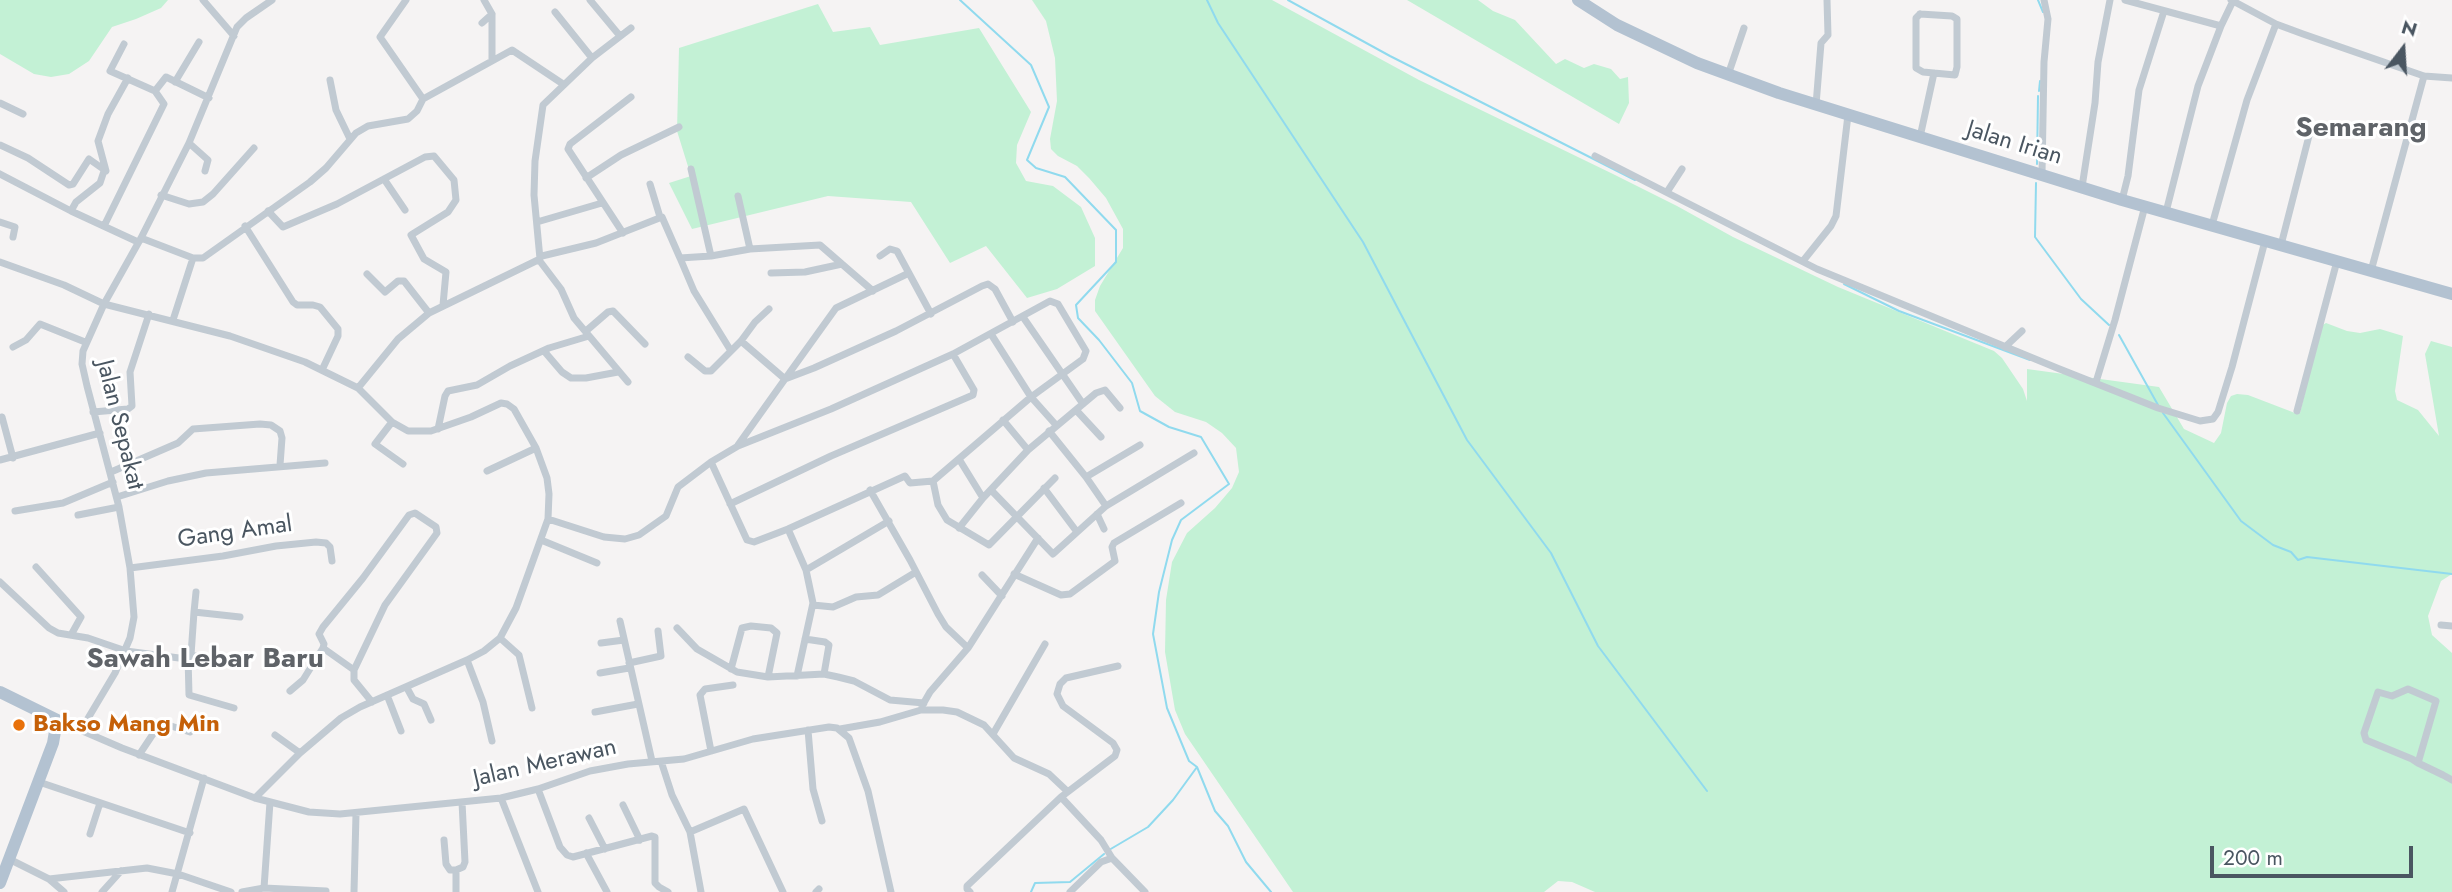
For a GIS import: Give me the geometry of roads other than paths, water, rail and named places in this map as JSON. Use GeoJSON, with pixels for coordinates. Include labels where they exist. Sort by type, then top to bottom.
{"type":"FeatureCollection","features":[{"type":"Feature","properties":{"kind":"main road","name":"Jalan Irian"},"geometry":{"type":"LineString","coordinates":[[1578,0],[1618,25],[1660,46],[1728,75],[1816,105],[2122,200],[2452,294]]}},
{"type":"Feature","properties":{"kind":"main road"},"geometry":{"type":"LineString","coordinates":[[0,692],[57,720],[53,743],[0,883]]}},
{"type":"Feature","properties":{"kind":"street","name":"Jalan Sepakat"},"geometry":{"type":"LineString","coordinates":[[80,730],[106,690],[126,651],[134,617],[130,568],[117,497],[82,364],[85,342],[189,143],[234,36],[243,21],[272,0]]}},
{"type":"Feature","properties":{"kind":"street"},"geometry":{"type":"LineString","coordinates":[[405,0],[379,36],[423,99]]}},
{"type":"Feature","properties":{"kind":"street"},"geometry":{"type":"LineString","coordinates":[[484,0],[492,14],[492,60]]}},
{"type":"Feature","properties":{"kind":"street"},"geometry":{"type":"LineString","coordinates":[[590,0],[620,36]]}},
{"type":"Feature","properties":{"kind":"street"},"geometry":{"type":"LineString","coordinates":[[1816,105],[1821,43],[1828,35],[1827,0]]}},
{"type":"Feature","properties":{"kind":"street"},"geometry":{"type":"LineString","coordinates":[[2042,174],[2048,19],[2045,0]]}},
{"type":"Feature","properties":{"kind":"street"},"geometry":{"type":"LineString","coordinates":[[2082,187],[2095,103],[2098,62],[2110,0]]}},
{"type":"Feature","properties":{"kind":"street"},"geometry":{"type":"LineString","coordinates":[[2125,0],[2221,26]]}},
{"type":"Feature","properties":{"kind":"street"},"geometry":{"type":"LineString","coordinates":[[206,1],[234,36]]}},
{"type":"Feature","properties":{"kind":"street"},"geometry":{"type":"LineString","coordinates":[[2166,212],[2198,86],[2232,1],[2276,24],[2424,76],[2452,78]]}},
{"type":"Feature","properties":{"kind":"street"},"geometry":{"type":"LineString","coordinates":[[2122,200],[2128,176],[2139,90],[2164,11]]}},
{"type":"Feature","properties":{"kind":"street"},"geometry":{"type":"LineString","coordinates":[[555,12],[593,58]]}},
{"type":"Feature","properties":{"kind":"street"},"geometry":{"type":"LineString","coordinates":[[482,23],[492,14]]}},
{"type":"Feature","properties":{"kind":"street"},"geometry":{"type":"LineString","coordinates":[[1920,14],[1952,16],[1958,21],[1956,74],[1934,73],[1920,71],[1915,66],[1916,18],[1920,14]]}},
{"type":"Feature","properties":{"kind":"street"},"geometry":{"type":"LineString","coordinates":[[2212,225],[2247,100],[2276,24]]}},
{"type":"Feature","properties":{"kind":"street"},"geometry":{"type":"LineString","coordinates":[[628,382],[574,318],[561,289],[540,258],[534,195],[541,110],[547,99],[631,28]]}},
{"type":"Feature","properties":{"kind":"street"},"geometry":{"type":"LineString","coordinates":[[1728,75],[1744,28]]}},
{"type":"Feature","properties":{"kind":"street"},"geometry":{"type":"LineString","coordinates":[[175,82],[199,43]]}},
{"type":"Feature","properties":{"kind":"street"},"geometry":{"type":"LineString","coordinates":[[104,226],[164,104],[155,91],[109,70],[124,44]]}},
{"type":"Feature","properties":{"kind":"street"},"geometry":{"type":"LineString","coordinates":[[0,174],[104,226],[193,258],[203,258],[317,177],[350,139],[368,126],[408,119],[423,99],[492,60],[513,50],[563,84]]}},
{"type":"Feature","properties":{"kind":"street"},"geometry":{"type":"LineString","coordinates":[[1920,137],[1934,73]]}},
{"type":"Feature","properties":{"kind":"street"},"geometry":{"type":"LineString","coordinates":[[2371,271],[2424,76]]}},
{"type":"Feature","properties":{"kind":"street"},"geometry":{"type":"LineString","coordinates":[[71,211],[76,202],[100,183],[107,168],[98,149],[98,141],[105,119],[128,78]]}},
{"type":"Feature","properties":{"kind":"street"},"geometry":{"type":"LineString","coordinates":[[155,91],[164,78],[209,98]]}},
{"type":"Feature","properties":{"kind":"street"},"geometry":{"type":"LineString","coordinates":[[330,80],[336,110],[350,139]]}},
{"type":"Feature","properties":{"kind":"street"},"geometry":{"type":"LineString","coordinates":[[623,233],[569,152],[569,147],[631,97]]}},
{"type":"Feature","properties":{"kind":"street"},"geometry":{"type":"LineString","coordinates":[[0,103],[23,114]]}},
{"type":"Feature","properties":{"kind":"street"},"geometry":{"type":"LineString","coordinates":[[1803,261],[1836,216],[1848,115]]}},
{"type":"Feature","properties":{"kind":"street"},"geometry":{"type":"LineString","coordinates":[[586,178],[621,155],[679,127]]}},
{"type":"Feature","properties":{"kind":"street"},"geometry":{"type":"LineString","coordinates":[[2281,245],[2311,128]]}},
{"type":"Feature","properties":{"kind":"street"},"geometry":{"type":"LineString","coordinates":[[189,143],[208,160],[205,171]]}},
{"type":"Feature","properties":{"kind":"street"},"geometry":{"type":"LineString","coordinates":[[0,145],[28,158],[67,184],[73,184],[89,159],[104,171]]}},
{"type":"Feature","properties":{"kind":"street"},"geometry":{"type":"LineString","coordinates":[[161,195],[189,204],[202,202],[214,194],[254,148]]}},
{"type":"Feature","properties":{"kind":"street"},"geometry":{"type":"LineString","coordinates":[[268,211],[283,227],[337,204],[431,156],[437,159],[454,180],[457,197],[453,207],[411,235],[426,260],[446,272],[443,305]]}},
{"type":"Feature","properties":{"kind":"street"},"geometry":{"type":"LineString","coordinates":[[1595,156],[1803,261],[2161,409],[2200,421],[2210,421],[2216,417],[2265,241]]}},
{"type":"Feature","properties":{"kind":"street"},"geometry":{"type":"LineString","coordinates":[[691,169],[711,256]]}},
{"type":"Feature","properties":{"kind":"street"},"geometry":{"type":"LineString","coordinates":[[1667,192],[1682,169]]}},
{"type":"Feature","properties":{"kind":"street"},"geometry":{"type":"LineString","coordinates":[[384,179],[405,210]]}},
{"type":"Feature","properties":{"kind":"street"},"geometry":{"type":"LineString","coordinates":[[650,184],[660,217],[664,220],[694,291],[731,351]]}},
{"type":"Feature","properties":{"kind":"street"},"geometry":{"type":"LineString","coordinates":[[738,196],[750,248]]}},
{"type":"Feature","properties":{"kind":"street"},"geometry":{"type":"LineString","coordinates":[[537,222],[602,204]]}},
{"type":"Feature","properties":{"kind":"street"},"geometry":{"type":"LineString","coordinates":[[2095,382],[2115,320],[2145,206]]}},
{"type":"Feature","properties":{"kind":"street"},"geometry":{"type":"LineString","coordinates":[[358,388],[398,339],[443,305],[540,258],[596,243],[660,217]]}},
{"type":"Feature","properties":{"kind":"street"},"geometry":{"type":"LineString","coordinates":[[0,222],[14,226],[13,237]]}},
{"type":"Feature","properties":{"kind":"street"},"geometry":{"type":"LineString","coordinates":[[245,226],[295,303],[320,307],[338,329],[338,336],[322,370]]}},
{"type":"Feature","properties":{"kind":"street"},"geometry":{"type":"LineString","coordinates":[[680,258],[711,256],[750,248],[820,245],[873,290]]}},
{"type":"Feature","properties":{"kind":"street"},"geometry":{"type":"LineString","coordinates":[[880,256],[890,249],[895,250],[931,314]]}},
{"type":"Feature","properties":{"kind":"street"},"geometry":{"type":"LineString","coordinates":[[173,320],[193,258]]}},
{"type":"Feature","properties":{"kind":"street"},"geometry":{"type":"LineString","coordinates":[[2297,411],[2337,261]]}},
{"type":"Feature","properties":{"kind":"street"},"geometry":{"type":"LineString","coordinates":[[0,262],[64,285],[104,304],[173,320],[300,360],[358,388],[392,422],[413,432],[439,429],[504,403],[514,409],[536,448],[547,478],[548,519],[516,608],[500,638],[467,660],[341,718],[300,752],[255,798]]}},
{"type":"Feature","properties":{"kind":"street"},"geometry":{"type":"LineString","coordinates":[[771,273],[804,272],[842,264]]}},
{"type":"Feature","properties":{"kind":"street"},"geometry":{"type":"LineString","coordinates":[[738,446],[836,308],[909,273]]}},
{"type":"Feature","properties":{"kind":"street"},"geometry":{"type":"LineString","coordinates":[[367,274],[385,292],[398,281],[404,281],[429,313]]}},
{"type":"Feature","properties":{"kind":"street"},"geometry":{"type":"LineString","coordinates":[[785,379],[931,314],[988,284],[995,289],[1013,322]]}},
{"type":"Feature","properties":{"kind":"street"},"geometry":{"type":"LineString","coordinates":[[548,519],[617,539],[639,535],[665,517],[677,488],[711,462],[738,446],[831,409],[953,354],[1049,301],[1058,304],[1086,353],[1083,359],[1031,397],[933,481],[910,483],[905,475],[788,529],[750,542],[711,462]]}},
{"type":"Feature","properties":{"kind":"street"},"geometry":{"type":"LineString","coordinates":[[688,357],[709,372],[769,309]]}},
{"type":"Feature","properties":{"kind":"street"},"geometry":{"type":"LineString","coordinates":[[439,429],[444,396],[448,391],[482,383],[509,366],[587,333],[608,312],[613,311],[645,344]]}},
{"type":"Feature","properties":{"kind":"street"},"geometry":{"type":"LineString","coordinates":[[93,412],[128,409],[132,406],[130,372],[149,314]]}},
{"type":"Feature","properties":{"kind":"street"},"geometry":{"type":"LineString","coordinates":[[1023,317],[1101,438]]}},
{"type":"Feature","properties":{"kind":"street"},"geometry":{"type":"LineString","coordinates":[[13,347],[26,340],[40,324],[85,342]]}},
{"type":"Feature","properties":{"kind":"street"},"geometry":{"type":"LineString","coordinates":[[2005,346],[2022,331]]}},
{"type":"Feature","properties":{"kind":"street"},"geometry":{"type":"LineString","coordinates":[[990,334],[1031,397],[1056,425]]}},
{"type":"Feature","properties":{"kind":"street"},"geometry":{"type":"LineString","coordinates":[[741,341],[785,379]]}},
{"type":"Feature","properties":{"kind":"street"},"geometry":{"type":"LineString","coordinates":[[544,351],[562,372],[571,378],[618,372]]}},
{"type":"Feature","properties":{"kind":"street"},"geometry":{"type":"LineString","coordinates":[[730,504],[831,456],[973,395],[974,390],[953,354]]}},
{"type":"Feature","properties":{"kind":"street"},"geometry":{"type":"LineString","coordinates":[[959,528],[1028,450],[1103,389],[1120,408]]}},
{"type":"Feature","properties":{"kind":"street"},"geometry":{"type":"LineString","coordinates":[[2,417],[13,458]]}},
{"type":"Feature","properties":{"kind":"street"},"geometry":{"type":"LineString","coordinates":[[1003,420],[1028,450]]}},
{"type":"Feature","properties":{"kind":"street"},"geometry":{"type":"LineString","coordinates":[[392,422],[375,444],[403,464]]}},
{"type":"Feature","properties":{"kind":"street"},"geometry":{"type":"LineString","coordinates":[[111,472],[178,443],[194,429],[260,424],[276,427],[281,434],[280,465]]}},
{"type":"Feature","properties":{"kind":"street"},"geometry":{"type":"LineString","coordinates":[[1049,431],[1106,506]]}},
{"type":"Feature","properties":{"kind":"street"},"geometry":{"type":"LineString","coordinates":[[0,460],[100,433]]}},
{"type":"Feature","properties":{"kind":"street"},"geometry":{"type":"LineString","coordinates":[[1086,477],[1140,445]]}},
{"type":"Feature","properties":{"kind":"street"},"geometry":{"type":"LineString","coordinates":[[487,471],[536,448]]}},
{"type":"Feature","properties":{"kind":"street"},"geometry":{"type":"LineString","coordinates":[[991,490],[1053,554],[1106,506],[1194,453]]}},
{"type":"Feature","properties":{"kind":"street"},"geometry":{"type":"LineString","coordinates":[[959,459],[983,498]]}},
{"type":"Feature","properties":{"kind":"street"},"geometry":{"type":"LineString","coordinates":[[117,497],[191,475],[325,463]]}},
{"type":"Feature","properties":{"kind":"street"},"geometry":{"type":"LineString","coordinates":[[933,481],[941,511],[950,523],[991,545],[1055,478]]}},
{"type":"Feature","properties":{"kind":"street"},"geometry":{"type":"LineString","coordinates":[[15,511],[63,503],[113,482]]}},
{"type":"Feature","properties":{"kind":"street"},"geometry":{"type":"LineString","coordinates":[[1044,488],[1077,532]]}},
{"type":"Feature","properties":{"kind":"street"},"geometry":{"type":"LineString","coordinates":[[870,490],[942,622],[968,648]]}},
{"type":"Feature","properties":{"kind":"street"},"geometry":{"type":"LineString","coordinates":[[1014,574],[1060,595],[1070,594],[1115,561],[1112,547],[1114,543],[1181,503]]}},
{"type":"Feature","properties":{"kind":"street"},"geometry":{"type":"LineString","coordinates":[[78,515],[119,507]]}},
{"type":"Feature","properties":{"kind":"street"},"geometry":{"type":"LineString","coordinates":[[290,691],[308,674],[323,648],[324,643],[319,634],[321,629],[409,515],[415,513],[437,528],[437,533],[385,605],[354,670],[354,680],[372,702]]}},
{"type":"Feature","properties":{"kind":"street"},"geometry":{"type":"LineString","coordinates":[[1097,514],[1104,529]]}},
{"type":"Feature","properties":{"kind":"street"},"geometry":{"type":"LineString","coordinates":[[806,570],[889,521]]}},
{"type":"Feature","properties":{"kind":"street"},"geometry":{"type":"LineString","coordinates":[[788,529],[806,570],[813,604],[797,676]]}},
{"type":"Feature","properties":{"kind":"street"},"geometry":{"type":"LineString","coordinates":[[922,707],[941,678],[968,648],[1038,538]]}},
{"type":"Feature","properties":{"kind":"street"},"geometry":{"type":"LineString","coordinates":[[541,540],[597,564]]}},
{"type":"Feature","properties":{"kind":"street","name":"Gang Amal"},"geometry":{"type":"LineString","coordinates":[[130,568],[316,542],[326,543],[330,547],[332,561]]}},
{"type":"Feature","properties":{"kind":"street"},"geometry":{"type":"LineString","coordinates":[[36,567],[81,617],[71,635]]}},
{"type":"Feature","properties":{"kind":"street"},"geometry":{"type":"LineString","coordinates":[[813,604],[837,606],[856,597],[878,596],[916,572]]}},
{"type":"Feature","properties":{"kind":"street"},"geometry":{"type":"LineString","coordinates":[[982,575],[1002,596]]}},
{"type":"Feature","properties":{"kind":"street"},"geometry":{"type":"LineString","coordinates":[[0,582],[49,628],[58,633],[126,651],[179,658],[189,655],[231,662]]}},
{"type":"Feature","properties":{"kind":"street"},"geometry":{"type":"LineString","coordinates":[[196,592],[189,655],[189,695],[234,708]]}},
{"type":"Feature","properties":{"kind":"street"},"geometry":{"type":"LineString","coordinates":[[194,612],[240,617]]}},
{"type":"Feature","properties":{"kind":"street"},"geometry":{"type":"LineString","coordinates":[[620,621],[652,761]]}},
{"type":"Feature","properties":{"kind":"street"},"geometry":{"type":"LineString","coordinates":[[2441,625],[2452,626]]}},
{"type":"Feature","properties":{"kind":"street"},"geometry":{"type":"LineString","coordinates":[[677,628],[697,649],[745,674],[768,677],[824,674],[847,679],[890,700],[957,712],[974,720],[993,734],[1014,758],[1049,774],[1109,853],[1145,892]]}},
{"type":"Feature","properties":{"kind":"street"},"geometry":{"type":"LineString","coordinates":[[731,669],[742,628],[771,628],[777,631],[777,635],[768,677]]}},
{"type":"Feature","properties":{"kind":"street"},"geometry":{"type":"LineString","coordinates":[[600,673],[661,656],[657,631]]}},
{"type":"Feature","properties":{"kind":"street"},"geometry":{"type":"LineString","coordinates":[[500,638],[519,655],[532,708]]}},
{"type":"Feature","properties":{"kind":"street"},"geometry":{"type":"LineString","coordinates":[[806,639],[828,644],[824,674]]}},
{"type":"Feature","properties":{"kind":"street"},"geometry":{"type":"LineString","coordinates":[[601,643],[624,640]]}},
{"type":"Feature","properties":{"kind":"street"},"geometry":{"type":"LineString","coordinates":[[993,734],[1045,644]]}},
{"type":"Feature","properties":{"kind":"street"},"geometry":{"type":"LineString","coordinates":[[323,648],[354,670]]}},
{"type":"Feature","properties":{"kind":"street"},"geometry":{"type":"LineString","coordinates":[[467,660],[477,682],[492,741]]}},
{"type":"Feature","properties":{"kind":"street"},"geometry":{"type":"LineString","coordinates":[[970,892],[967,886],[1064,794],[1115,756],[1117,750],[1113,743],[1063,706],[1057,696],[1060,684],[1066,678],[1118,666]]}},
{"type":"Feature","properties":{"kind":"street"},"geometry":{"type":"LineString","coordinates":[[711,751],[700,695],[705,690],[733,685]]}},
{"type":"Feature","properties":{"kind":"street"},"geometry":{"type":"LineString","coordinates":[[407,688],[413,699],[424,704],[430,720]]}},
{"type":"Feature","properties":{"kind":"street"},"geometry":{"type":"LineString","coordinates":[[2418,763],[2436,701],[2408,690],[2392,696],[2378,692],[2365,738],[2452,780]]}},
{"type":"Feature","properties":{"kind":"street"},"geometry":{"type":"LineString","coordinates":[[387,695],[401,731]]}},
{"type":"Feature","properties":{"kind":"street"},"geometry":{"type":"LineString","coordinates":[[595,712],[638,704]]}},
{"type":"Feature","properties":{"kind":"street","name":"Jalan Merawan"},"geometry":{"type":"LineString","coordinates":[[57,720],[139,755],[255,798],[309,812],[356,814],[501,798],[538,789],[590,771],[684,759],[753,739],[880,722],[922,707]]}},
{"type":"Feature","properties":{"kind":"street"},"geometry":{"type":"LineString","coordinates":[[139,755],[160,728],[171,726],[190,732]]}},
{"type":"Feature","properties":{"kind":"street"},"geometry":{"type":"LineString","coordinates":[[841,729],[852,745],[868,791],[891,892]]}},
{"type":"Feature","properties":{"kind":"street"},"geometry":{"type":"LineString","coordinates":[[808,730],[813,789],[822,821]]}},
{"type":"Feature","properties":{"kind":"street"},"geometry":{"type":"LineString","coordinates":[[275,734],[300,752]]}},
{"type":"Feature","properties":{"kind":"street"},"geometry":{"type":"LineString","coordinates":[[661,761],[672,795],[690,832],[701,892]]}},
{"type":"Feature","properties":{"kind":"street"},"geometry":{"type":"LineString","coordinates":[[172,892],[204,778]]}},
{"type":"Feature","properties":{"kind":"street"},"geometry":{"type":"LineString","coordinates":[[39,782],[190,833]]}},
{"type":"Feature","properties":{"kind":"street"},"geometry":{"type":"LineString","coordinates":[[538,789],[563,852],[573,857],[652,836],[656,838],[655,883],[668,892]]}},
{"type":"Feature","properties":{"kind":"street"},"geometry":{"type":"LineString","coordinates":[[501,798],[538,892]]}},
{"type":"Feature","properties":{"kind":"street"},"geometry":{"type":"LineString","coordinates":[[264,888],[270,802]]}},
{"type":"Feature","properties":{"kind":"street"},"geometry":{"type":"LineString","coordinates":[[443,840],[446,864],[450,870],[463,867],[462,802]]}},
{"type":"Feature","properties":{"kind":"street"},"geometry":{"type":"LineString","coordinates":[[90,834],[100,803]]}},
{"type":"Feature","properties":{"kind":"street"},"geometry":{"type":"LineString","coordinates":[[623,804],[640,841]]}},
{"type":"Feature","properties":{"kind":"street"},"geometry":{"type":"LineString","coordinates":[[690,832],[744,809],[783,892]]}},
{"type":"Feature","properties":{"kind":"street"},"geometry":{"type":"LineString","coordinates":[[354,892],[356,814]]}},
{"type":"Feature","properties":{"kind":"street"},"geometry":{"type":"LineString","coordinates":[[589,818],[605,849]]}},
{"type":"Feature","properties":{"kind":"street"},"geometry":{"type":"LineString","coordinates":[[586,853],[607,892]]}},
{"type":"Feature","properties":{"kind":"street"},"geometry":{"type":"LineString","coordinates":[[1070,892],[1109,853]]}},
{"type":"Feature","properties":{"kind":"street"},"geometry":{"type":"LineString","coordinates":[[9,859],[49,879],[64,892]]}},
{"type":"Feature","properties":{"kind":"street"},"geometry":{"type":"LineString","coordinates":[[49,879],[147,868],[177,874],[231,892]]}},
{"type":"Feature","properties":{"kind":"street"},"geometry":{"type":"LineString","coordinates":[[102,892],[121,870]]}},
{"type":"Feature","properties":{"kind":"street"},"geometry":{"type":"LineString","coordinates":[[456,870],[456,892]]}},
{"type":"Feature","properties":{"kind":"street"},"geometry":{"type":"LineString","coordinates":[[242,892],[264,888],[327,891]]}},
{"type":"Feature","properties":{"kind":"waterway"},"geometry":{"type":"LineString","coordinates":[[960,0],[1031,65],[1049,107],[1027,160],[1036,168],[1065,177],[1116,230],[1116,262],[1076,305],[1078,318],[1132,383],[1140,411],[1169,427],[1201,437],[1229,484],[1181,520],[1172,540],[1159,592],[1153,634],[1167,708],[1189,761],[1197,767],[1215,811],[1228,826],[1246,862],[1271,892]]}},
{"type":"Feature","properties":{"kind":"waterway"},"geometry":{"type":"LineString","coordinates":[[1207,0],[1218,23],[1363,242],[1467,440],[1551,553],[1598,646],[1707,791]]}},
{"type":"Feature","properties":{"kind":"waterway"},"geometry":{"type":"LineString","coordinates":[[1288,0],[1390,56],[1635,180]]}},
{"type":"Feature","properties":{"kind":"waterway"},"geometry":{"type":"LineString","coordinates":[[2038,0],[2043,12]]}},
{"type":"Feature","properties":{"kind":"waterway"},"geometry":{"type":"LineString","coordinates":[[2039,91],[2040,81]]}},
{"type":"Feature","properties":{"kind":"waterway"},"geometry":{"type":"LineString","coordinates":[[2037,164],[2038,96]]}},
{"type":"Feature","properties":{"kind":"waterway"},"geometry":{"type":"LineString","coordinates":[[2036,183],[2035,237],[2081,299],[2109,325]]}},
{"type":"Feature","properties":{"kind":"waterway"},"geometry":{"type":"LineString","coordinates":[[1844,284],[1899,311],[2030,360]]}},
{"type":"Feature","properties":{"kind":"waterway"},"geometry":{"type":"LineString","coordinates":[[2119,335],[2158,405]]}},
{"type":"Feature","properties":{"kind":"waterway"},"geometry":{"type":"LineString","coordinates":[[2163,413],[2241,521],[2273,545],[2291,552],[2298,560],[2307,557],[2452,574]]}},
{"type":"Feature","properties":{"kind":"waterway"},"geometry":{"type":"LineString","coordinates":[[1109,850],[1148,827],[1173,800],[1197,767]]}},
{"type":"Feature","properties":{"kind":"waterway"},"geometry":{"type":"LineString","coordinates":[[1031,892],[1035,883],[1070,882],[1104,854]]}},
{"type":"Feature","properties":{"kind":"place","name":"Bakso Mang Min"},"geometry":{"type":"Point","coordinates":[19,725]}},
{"type":"Feature","properties":{"kind":"district","name":"Semarang"},"geometry":{"type":"Point","coordinates":[2361,129]}},
{"type":"Feature","properties":{"kind":"district","name":"Sawah Lebar Baru"},"geometry":{"type":"Point","coordinates":[205,660]}}]}
